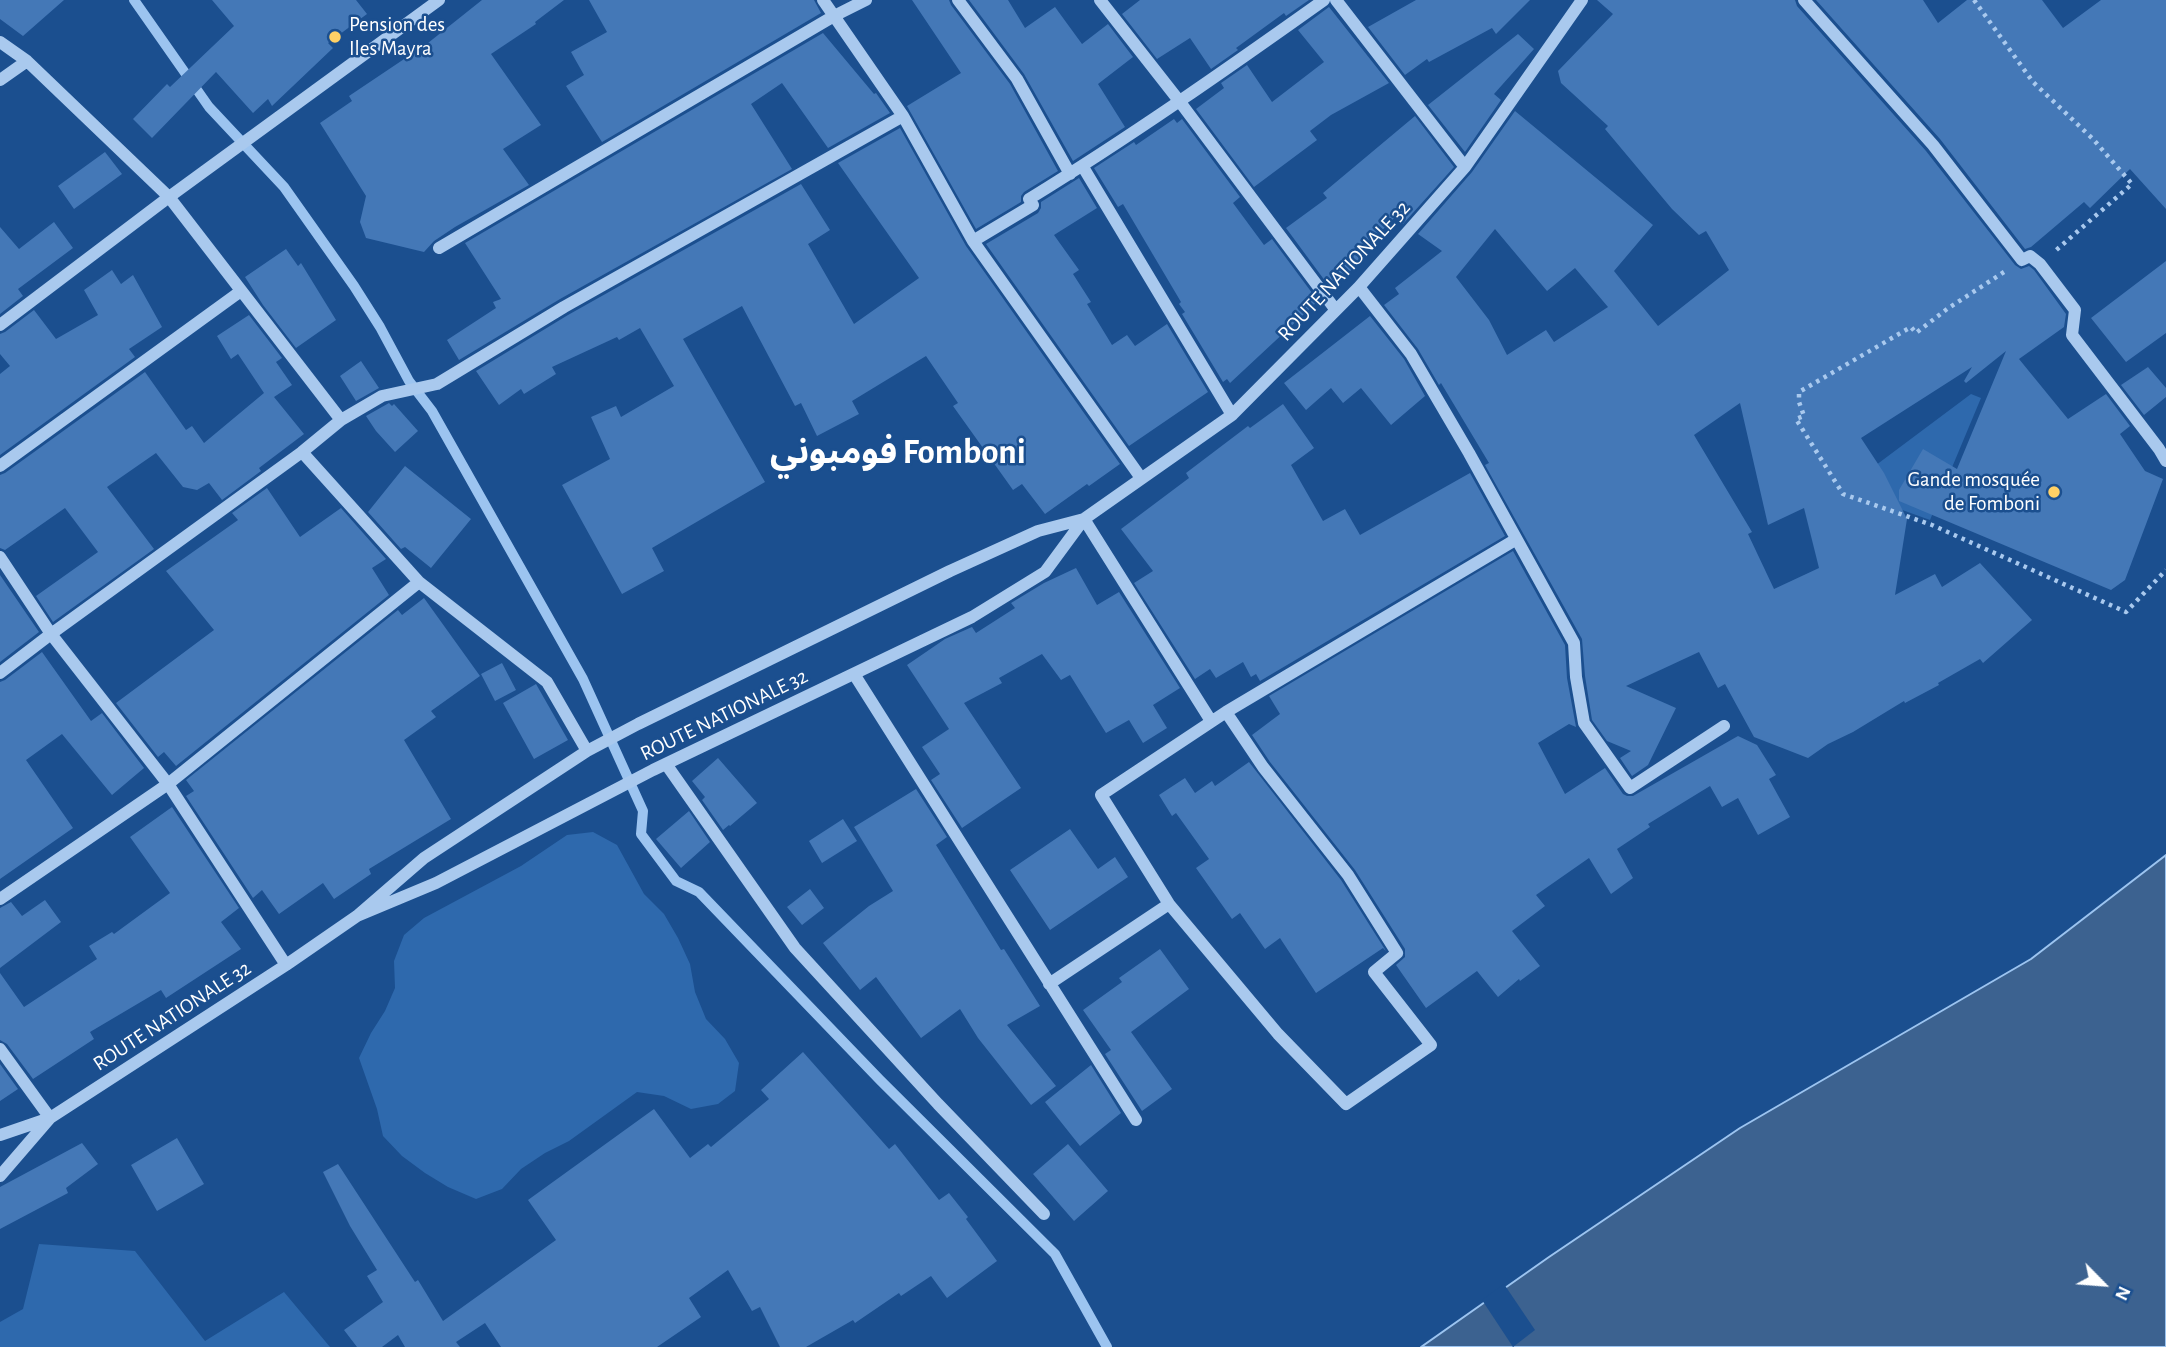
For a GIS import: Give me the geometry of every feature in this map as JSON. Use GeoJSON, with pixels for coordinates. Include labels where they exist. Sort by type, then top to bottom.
{"type":"FeatureCollection","features":[{"type":"Feature","properties":{"kind":"street"},"geometry":{"type":"LineString","coordinates":[[0,325],[169,197],[439,0]]}},
{"type":"Feature","properties":{"kind":"street"},"geometry":{"type":"LineString","coordinates":[[822,0],[903,116],[973,240],[1141,478]]}},
{"type":"Feature","properties":{"kind":"street"},"geometry":{"type":"LineString","coordinates":[[439,248],[834,16],[866,0]]}},
{"type":"Feature","properties":{"kind":"street"},"geometry":{"type":"LineString","coordinates":[[958,0],[1017,79],[1070,174]]}},
{"type":"Feature","properties":{"kind":"street"},"geometry":{"type":"LineString","coordinates":[[1100,0],[1335,309]]}},
{"type":"Feature","properties":{"kind":"street"},"geometry":{"type":"LineString","coordinates":[[973,240],[1033,205],[1030,199],[1180,102],[1324,0]]}},
{"type":"Feature","properties":{"kind":"street"},"geometry":{"type":"LineString","coordinates":[[1336,0],[1465,167]]}},
{"type":"Feature","properties":{"kind":"street","name":"ROUTE NATIONALE 32"},"geometry":{"type":"LineString","coordinates":[[357,916],[436,883],[653,770],[972,617],[1045,572],[1084,519],[1232,415],[1359,287],[1465,167],[1582,0]]}},
{"type":"Feature","properties":{"kind":"street"},"geometry":{"type":"LineString","coordinates":[[1804,0],[1933,145],[2022,260],[2030,257],[2040,264],[2075,310],[2072,335],[2160,449],[2166,461]]}},
{"type":"Feature","properties":{"kind":"street"},"geometry":{"type":"LineString","coordinates":[[0,42],[27,61],[169,197],[341,421]]}},
{"type":"Feature","properties":{"kind":"street"},"geometry":{"type":"LineString","coordinates":[[0,80],[27,61]]}},
{"type":"Feature","properties":{"kind":"street"},"geometry":{"type":"LineString","coordinates":[[0,673],[341,421],[382,396],[437,384],[564,307],[903,116]]}},
{"type":"Feature","properties":{"kind":"street"},"geometry":{"type":"LineString","coordinates":[[1083,167],[1232,415]]}},
{"type":"Feature","properties":{"kind":"street"},"geometry":{"type":"LineString","coordinates":[[1359,287],[1411,354],[1469,453],[1573,643],[1584,723],[1630,788],[1724,726]]}},
{"type":"Feature","properties":{"kind":"street"},"geometry":{"type":"LineString","coordinates":[[0,466],[241,291]]}},
{"type":"Feature","properties":{"kind":"street"},"geometry":{"type":"LineString","coordinates":[[302,452],[419,582],[547,682],[593,748]]}},
{"type":"Feature","properties":{"kind":"street"},"geometry":{"type":"LineString","coordinates":[[1084,519],[1211,721]]}},
{"type":"Feature","properties":{"kind":"street","name":"ROUTE NATIONALE 32"},"geometry":{"type":"LineString","coordinates":[[0,1135],[50,1118],[286,965],[357,916],[424,858],[593,748],[950,570],[1038,531],[1084,519]]}},
{"type":"Feature","properties":{"kind":"street"},"geometry":{"type":"LineString","coordinates":[[1226,712],[1263,767],[1348,876],[1397,953],[1374,972],[1431,1045],[1346,1104],[1278,1034],[1169,904],[1101,795],[1211,721],[1226,712],[1515,540]]}},
{"type":"Feature","properties":{"kind":"street"},"geometry":{"type":"LineString","coordinates":[[0,558],[51,634],[168,784],[286,965]]}},
{"type":"Feature","properties":{"kind":"street"},"geometry":{"type":"LineString","coordinates":[[0,899],[168,784],[419,582]]}},
{"type":"Feature","properties":{"kind":"street"},"geometry":{"type":"LineString","coordinates":[[854,674],[1136,1120]]}},
{"type":"Feature","properties":{"kind":"street"},"geometry":{"type":"LineString","coordinates":[[666,764],[795,948],[938,1104],[1044,1213]]}},
{"type":"Feature","properties":{"kind":"street"},"geometry":{"type":"LineString","coordinates":[[1049,984],[1169,904]]}},
{"type":"Feature","properties":{"kind":"street"},"geometry":{"type":"LineString","coordinates":[[0,1049],[50,1118],[0,1176]]}},
{"type":"Feature","properties":{"kind":"path"},"geometry":{"type":"LineString","coordinates":[[1974,0],[2033,82],[2092,139],[2132,184],[2040,264]]}},
{"type":"Feature","properties":{"kind":"path"},"geometry":{"type":"LineString","coordinates":[[2022,260],[1947,309],[1916,333],[1911,327],[1799,392],[1804,416],[1796,419],[1843,494],[1932,525],[2126,612],[2166,570]]}},
{"type":"Feature","properties":{"kind":"shaded area"},"geometry":{"type":"Polygon","coordinates":[[[1971,394],[1981,398],[1930,520],[1844,489],[1971,394]]]}},
{"type":"Feature","properties":{"kind":"shaded area"},"geometry":{"type":"Polygon","coordinates":[[[593,832],[617,845],[644,894],[664,914],[678,938],[690,964],[695,992],[706,1019],[725,1039],[739,1063],[735,1091],[718,1104],[691,1109],[664,1096],[637,1092],[569,1141],[521,1169],[502,1189],[476,1199],[425,1173],[402,1156],[383,1136],[377,1109],[359,1058],[395,988],[394,961],[404,935],[424,918],[521,866],[567,835],[593,832]]]}},
{"type":"Feature","properties":{"kind":"shaded area"},"geometry":{"type":"Polygon","coordinates":[[[2166,855],[2166,1347],[1421,1347],[1740,1128],[2031,959],[2166,855]]]}},
{"type":"Feature","properties":{"kind":"shaded area"},"geometry":{"type":"Polygon","coordinates":[[[39,1244],[135,1251],[205,1341],[284,1292],[330,1347],[0,1347],[0,1322],[23,1309],[39,1244]]]}},
{"type":"Feature","properties":{"kind":"pier"},"geometry":{"type":"Polygon","coordinates":[[[1504,1284],[1535,1330],[1513,1347],[1482,1300],[1504,1284]]]}},
{"type":"Feature","properties":{"kind":"building"},"geometry":{"type":"Polygon","coordinates":[[[0,0],[64,0],[23,36],[0,19],[0,0]]]}},
{"type":"Feature","properties":{"kind":"building"},"geometry":{"type":"Polygon","coordinates":[[[212,0],[356,0],[367,14],[328,43],[333,48],[272,106],[268,99],[253,113],[216,72],[152,138],[133,119],[167,84],[170,87],[234,26],[212,0]]]}},
{"type":"Feature","properties":{"kind":"building"},"geometry":{"type":"Polygon","coordinates":[[[482,0],[564,0],[535,22],[536,24],[491,54],[541,125],[503,149],[529,185],[455,227],[434,241],[424,252],[366,238],[360,222],[366,196],[320,123],[352,101],[349,96],[428,43],[482,0]]]}},
{"type":"Feature","properties":{"kind":"building"},"geometry":{"type":"Polygon","coordinates":[[[589,0],[814,0],[821,13],[602,142],[566,86],[584,75],[571,52],[607,32],[589,0]]]}},
{"type":"Feature","properties":{"kind":"building"},"geometry":{"type":"Polygon","coordinates":[[[912,0],[949,0],[1010,84],[1058,171],[1024,192],[1021,202],[976,229],[907,106],[961,73],[912,0]]]}},
{"type":"Feature","properties":{"kind":"building"},"geometry":{"type":"Polygon","coordinates":[[[969,0],[1008,0],[1025,28],[1055,7],[1082,44],[1108,24],[1133,57],[1098,84],[1125,127],[1073,161],[1024,74],[969,0]]]}},
{"type":"Feature","properties":{"kind":"building"},"geometry":{"type":"Polygon","coordinates":[[[1140,0],[1309,0],[1286,16],[1284,13],[1211,69],[1190,38],[1157,59],[1122,14],[1140,0]]]}},
{"type":"Feature","properties":{"kind":"building"},"geometry":{"type":"Polygon","coordinates":[[[1416,0],[1530,0],[1496,34],[1492,28],[1429,62],[1427,59],[1405,75],[1368,27],[1416,0]]]}},
{"type":"Feature","properties":{"kind":"building"},"geometry":{"type":"Polygon","coordinates":[[[1597,0],[1795,0],[1797,6],[1926,151],[2015,265],[2021,269],[2029,266],[2034,270],[2066,314],[2064,327],[2019,359],[2068,419],[2106,394],[2130,426],[2120,434],[2145,471],[2163,479],[2125,580],[2111,590],[1899,501],[1899,490],[1923,449],[1957,469],[2006,351],[1966,383],[1964,381],[1972,367],[1861,438],[1884,473],[1907,519],[1895,595],[1935,574],[1942,587],[1980,563],[2032,620],[1983,663],[1980,659],[1938,683],[1939,685],[1905,703],[1904,701],[1828,744],[1808,758],[1754,737],[1725,684],[1718,688],[1699,652],[1626,686],[1676,708],[1648,765],[1632,776],[1620,758],[1631,751],[1607,741],[1592,720],[1582,639],[1485,465],[1489,463],[1441,383],[1439,385],[1418,349],[1384,305],[1399,294],[1395,288],[1442,251],[1418,234],[1472,172],[1515,111],[1653,225],[1614,271],[1658,326],[1729,270],[1706,231],[1699,235],[1672,209],[1605,129],[1608,126],[1561,83],[1558,71],[1613,14],[1597,0]],[[1495,229],[1456,277],[1489,320],[1507,355],[1546,330],[1554,342],[1608,307],[1575,268],[1547,291],[1495,229]],[[1740,403],[1694,435],[1752,532],[1748,534],[1774,589],[1819,568],[1804,508],[1768,525],[1740,403]]]}},
{"type":"Feature","properties":{"kind":"building"},"geometry":{"type":"Polygon","coordinates":[[[1816,0],[1923,0],[1938,23],[1967,0],[2042,0],[2063,28],[2101,0],[2166,0],[2166,209],[2130,169],[2090,208],[2084,202],[2031,247],[2025,249],[1940,139],[1816,0]]]}},
{"type":"Feature","properties":{"kind":"building"},"geometry":{"type":"Polygon","coordinates":[[[1329,7],[1389,83],[1331,115],[1310,131],[1317,140],[1254,187],[1196,109],[1224,88],[1221,83],[1247,65],[1272,102],[1324,62],[1298,30],[1329,7]]]}},
{"type":"Feature","properties":{"kind":"building"},"geometry":{"type":"Polygon","coordinates":[[[823,33],[874,94],[876,93],[890,113],[828,148],[782,83],[751,104],[792,169],[560,299],[459,360],[447,340],[496,308],[493,302],[501,299],[465,243],[823,33]]]}},
{"type":"Feature","properties":{"kind":"building"},"geometry":{"type":"Polygon","coordinates":[[[1518,34],[1534,49],[1494,94],[1501,100],[1465,152],[1428,105],[1518,34]]]}},
{"type":"Feature","properties":{"kind":"building"},"geometry":{"type":"Polygon","coordinates":[[[1415,116],[1454,167],[1403,224],[1395,217],[1359,254],[1364,258],[1331,289],[1286,228],[1327,198],[1323,193],[1415,116]]]}},
{"type":"Feature","properties":{"kind":"building"},"geometry":{"type":"Polygon","coordinates":[[[1174,119],[1177,123],[1182,119],[1240,197],[1233,203],[1264,245],[1272,239],[1318,301],[1230,383],[1227,379],[1223,382],[1182,314],[1185,312],[1179,304],[1181,302],[1123,204],[1118,207],[1094,168],[1134,142],[1136,145],[1174,119]]]}},
{"type":"Feature","properties":{"kind":"building"},"geometry":{"type":"Polygon","coordinates":[[[900,128],[966,246],[1120,464],[1045,514],[1022,484],[1013,490],[953,406],[958,403],[926,356],[852,401],[859,414],[817,436],[801,403],[795,406],[742,306],[683,339],[765,482],[652,548],[664,571],[622,594],[562,485],[610,459],[591,417],[616,406],[621,417],[674,386],[640,328],[619,340],[617,337],[552,367],[556,374],[524,394],[521,389],[499,405],[476,371],[568,315],[801,184],[830,230],[808,244],[854,324],[919,278],[838,163],[900,128]]]}},
{"type":"Feature","properties":{"kind":"building"},"geometry":{"type":"Polygon","coordinates":[[[105,152],[122,174],[74,209],[58,186],[105,152]]]}},
{"type":"Feature","properties":{"kind":"building"},"geometry":{"type":"Polygon","coordinates":[[[1079,178],[1097,208],[1054,235],[1079,270],[1073,274],[1091,302],[1087,304],[1112,345],[1127,335],[1135,346],[1167,324],[1208,392],[1129,446],[986,244],[1038,213],[1041,202],[1079,178]]]}},
{"type":"Feature","properties":{"kind":"building"},"geometry":{"type":"Polygon","coordinates":[[[54,222],[73,248],[18,289],[23,296],[0,314],[0,227],[19,249],[54,222]]]}},
{"type":"Feature","properties":{"kind":"building"},"geometry":{"type":"Polygon","coordinates":[[[286,249],[298,266],[301,263],[336,320],[296,348],[245,277],[286,249]]]}},
{"type":"Feature","properties":{"kind":"building"},"geometry":{"type":"Polygon","coordinates":[[[2166,261],[2166,333],[2126,362],[2091,318],[2166,261]]]}},
{"type":"Feature","properties":{"kind":"building"},"geometry":{"type":"Polygon","coordinates":[[[112,270],[121,284],[133,275],[162,327],[129,349],[135,357],[0,455],[0,374],[10,366],[0,354],[0,334],[34,310],[56,339],[98,315],[84,290],[112,270]]]}},
{"type":"Feature","properties":{"kind":"building"},"geometry":{"type":"Polygon","coordinates":[[[249,315],[282,358],[276,362],[292,385],[274,397],[304,434],[222,500],[209,483],[197,490],[183,487],[156,453],[107,487],[154,549],[53,622],[36,596],[98,552],[65,508],[5,550],[0,548],[0,475],[145,372],[186,430],[192,426],[204,443],[264,393],[238,354],[231,359],[217,336],[249,315]]]}},
{"type":"Feature","properties":{"kind":"building"},"geometry":{"type":"Polygon","coordinates":[[[1370,316],[1404,359],[1425,396],[1391,425],[1361,388],[1343,403],[1331,388],[1306,410],[1284,383],[1370,316]]]}},
{"type":"Feature","properties":{"kind":"building"},"geometry":{"type":"Polygon","coordinates":[[[361,361],[379,388],[356,401],[340,376],[361,361]]]}},
{"type":"Feature","properties":{"kind":"building"},"geometry":{"type":"Polygon","coordinates":[[[2148,367],[2166,388],[2166,397],[2144,415],[2121,385],[2148,367]]]}},
{"type":"Feature","properties":{"kind":"building"},"geometry":{"type":"Polygon","coordinates":[[[389,403],[392,406],[394,404],[418,431],[395,452],[366,416],[389,403]]]}},
{"type":"Feature","properties":{"kind":"building"},"geometry":{"type":"Polygon","coordinates":[[[1283,404],[1314,448],[1291,465],[1323,521],[1345,509],[1360,535],[1470,473],[1505,536],[1260,681],[1256,674],[1251,677],[1243,662],[1216,678],[1210,669],[1195,679],[1134,583],[1153,571],[1121,529],[1189,478],[1186,473],[1248,426],[1250,428],[1283,404]]]}},
{"type":"Feature","properties":{"kind":"building"},"geometry":{"type":"Polygon","coordinates":[[[405,466],[471,519],[431,568],[405,547],[401,549],[368,512],[405,466]]]}},
{"type":"Feature","properties":{"kind":"building"},"geometry":{"type":"Polygon","coordinates":[[[267,488],[300,537],[341,508],[386,559],[372,568],[389,595],[176,766],[164,752],[158,757],[116,703],[214,630],[166,571],[238,520],[232,513],[267,488]]]}},
{"type":"Feature","properties":{"kind":"building"},"geometry":{"type":"Polygon","coordinates":[[[1513,551],[1565,645],[1567,678],[1576,727],[1569,724],[1538,743],[1565,794],[1605,768],[1623,794],[1633,796],[1738,736],[1757,745],[1776,775],[1769,779],[1790,817],[1758,835],[1738,798],[1722,807],[1710,786],[1648,824],[1650,827],[1617,849],[1633,878],[1611,894],[1589,858],[1536,895],[1545,906],[1512,931],[1540,966],[1498,997],[1477,971],[1426,1008],[1396,965],[1405,957],[1405,949],[1355,870],[1252,735],[1280,714],[1269,696],[1513,551]]]}},
{"type":"Feature","properties":{"kind":"building"},"geometry":{"type":"Polygon","coordinates":[[[1076,568],[1097,605],[1119,592],[1180,688],[1153,705],[1167,728],[1143,743],[1129,720],[1106,733],[1070,675],[1061,680],[1042,654],[999,678],[1002,683],[964,703],[1021,788],[962,828],[931,780],[940,774],[922,747],[949,729],[907,665],[945,639],[972,627],[976,633],[1015,608],[1011,603],[1076,568]]]}},
{"type":"Feature","properties":{"kind":"building"},"geometry":{"type":"Polygon","coordinates":[[[0,575],[39,632],[0,662],[0,575]]]}},
{"type":"Feature","properties":{"kind":"building"},"geometry":{"type":"Polygon","coordinates":[[[424,598],[480,676],[431,711],[436,717],[404,740],[451,819],[369,869],[371,874],[334,899],[323,883],[279,914],[262,890],[253,898],[186,796],[194,791],[186,780],[398,610],[402,615],[424,598]]]}},
{"type":"Feature","properties":{"kind":"building"},"geometry":{"type":"Polygon","coordinates":[[[42,652],[91,721],[102,713],[144,768],[112,795],[62,734],[26,760],[73,828],[0,879],[0,682],[42,652]]]}},
{"type":"Feature","properties":{"kind":"building"},"geometry":{"type":"Polygon","coordinates":[[[502,663],[516,690],[495,701],[481,674],[502,663]]]}},
{"type":"Feature","properties":{"kind":"building"},"geometry":{"type":"Polygon","coordinates":[[[536,684],[568,740],[534,759],[503,703],[536,684]]]}},
{"type":"Feature","properties":{"kind":"building"},"geometry":{"type":"Polygon","coordinates":[[[718,758],[757,803],[723,830],[702,800],[705,797],[692,781],[718,758]]]}},
{"type":"Feature","properties":{"kind":"building"},"geometry":{"type":"Polygon","coordinates":[[[1249,762],[1341,880],[1386,951],[1383,948],[1316,993],[1280,938],[1265,949],[1240,913],[1232,919],[1196,868],[1209,859],[1176,813],[1172,816],[1159,795],[1185,778],[1195,793],[1212,781],[1215,786],[1249,762]]]}},
{"type":"Feature","properties":{"kind":"building"},"geometry":{"type":"Polygon","coordinates":[[[916,789],[947,837],[936,845],[1001,950],[1004,949],[1040,1006],[1007,1025],[1056,1086],[1031,1105],[978,1038],[960,1009],[921,1038],[876,977],[860,990],[823,943],[869,906],[893,891],[854,827],[916,789]]]}},
{"type":"Feature","properties":{"kind":"building"},"geometry":{"type":"Polygon","coordinates":[[[172,807],[239,908],[221,922],[241,949],[166,998],[161,990],[90,1032],[94,1039],[33,1079],[7,1044],[0,1040],[0,973],[24,1007],[97,959],[89,946],[112,932],[114,934],[170,893],[130,837],[172,807]]]}},
{"type":"Feature","properties":{"kind":"building"},"geometry":{"type":"Polygon","coordinates":[[[689,811],[710,842],[681,868],[656,839],[689,811]]]}},
{"type":"Feature","properties":{"kind":"building"},"geometry":{"type":"Polygon","coordinates":[[[843,819],[857,841],[822,863],[809,841],[843,819]]]}},
{"type":"Feature","properties":{"kind":"building"},"geometry":{"type":"Polygon","coordinates":[[[1070,829],[1098,869],[1115,857],[1128,877],[1050,930],[1010,870],[1070,829]]]}},
{"type":"Feature","properties":{"kind":"building"},"geometry":{"type":"Polygon","coordinates":[[[810,889],[824,908],[802,925],[787,907],[810,889]]]}},
{"type":"Feature","properties":{"kind":"building"},"geometry":{"type":"Polygon","coordinates":[[[45,900],[61,922],[0,968],[0,908],[11,902],[22,916],[45,900]]]}},
{"type":"Feature","properties":{"kind":"building"},"geometry":{"type":"Polygon","coordinates":[[[1160,949],[1189,989],[1131,1032],[1172,1089],[1142,1111],[1105,1054],[1111,1050],[1083,1010],[1122,982],[1119,978],[1160,949]]]}},
{"type":"Feature","properties":{"kind":"building"},"geometry":{"type":"Polygon","coordinates":[[[803,1052],[889,1149],[895,1144],[939,1200],[949,1193],[997,1261],[947,1298],[931,1276],[901,1296],[899,1293],[855,1323],[853,1320],[806,1347],[780,1347],[760,1307],[752,1311],[728,1270],[689,1298],[701,1317],[657,1347],[501,1347],[485,1323],[456,1342],[460,1347],[405,1347],[398,1335],[382,1347],[357,1347],[344,1330],[383,1302],[367,1276],[377,1270],[350,1226],[323,1172],[338,1164],[443,1321],[556,1240],[528,1200],[654,1109],[690,1158],[708,1144],[711,1147],[769,1099],[761,1090],[803,1052]]]}},
{"type":"Feature","properties":{"kind":"building"},"geometry":{"type":"Polygon","coordinates":[[[0,1064],[18,1089],[0,1101],[0,1064]]]}},
{"type":"Feature","properties":{"kind":"building"},"geometry":{"type":"Polygon","coordinates":[[[1091,1065],[1121,1113],[1080,1146],[1045,1102],[1091,1065]]]}},
{"type":"Feature","properties":{"kind":"building"},"geometry":{"type":"Polygon","coordinates":[[[177,1138],[204,1184],[157,1211],[131,1165],[177,1138]]]}},
{"type":"Feature","properties":{"kind":"building"},"geometry":{"type":"Polygon","coordinates":[[[82,1143],[98,1164],[66,1188],[68,1193],[0,1229],[0,1187],[82,1143]]]}},
{"type":"Feature","properties":{"kind":"building"},"geometry":{"type":"Polygon","coordinates":[[[1068,1144],[1108,1191],[1074,1221],[1033,1174],[1068,1144]]]}},
{"type":"Feature","properties":{"kind":"waterway"},"geometry":{"type":"LineString","coordinates":[[134,0],[209,107],[284,187],[354,286],[409,381],[432,411],[583,679],[643,811],[641,834],[676,881],[699,892],[880,1080],[1055,1254],[1107,1347]]}},
{"type":"Feature","properties":{"kind":"place","name":"Pension des Iles Mayra"},"geometry":{"type":"Point","coordinates":[335,37]}},
{"type":"Feature","properties":{"kind":"place","name":"Gande mosquée de Fomboni"},"geometry":{"type":"Point","coordinates":[2054,492]}},
{"type":"Feature","properties":{"kind":"district","name":"فومبوني Fomboni"},"geometry":{"type":"Point","coordinates":[898,452]}}]}
